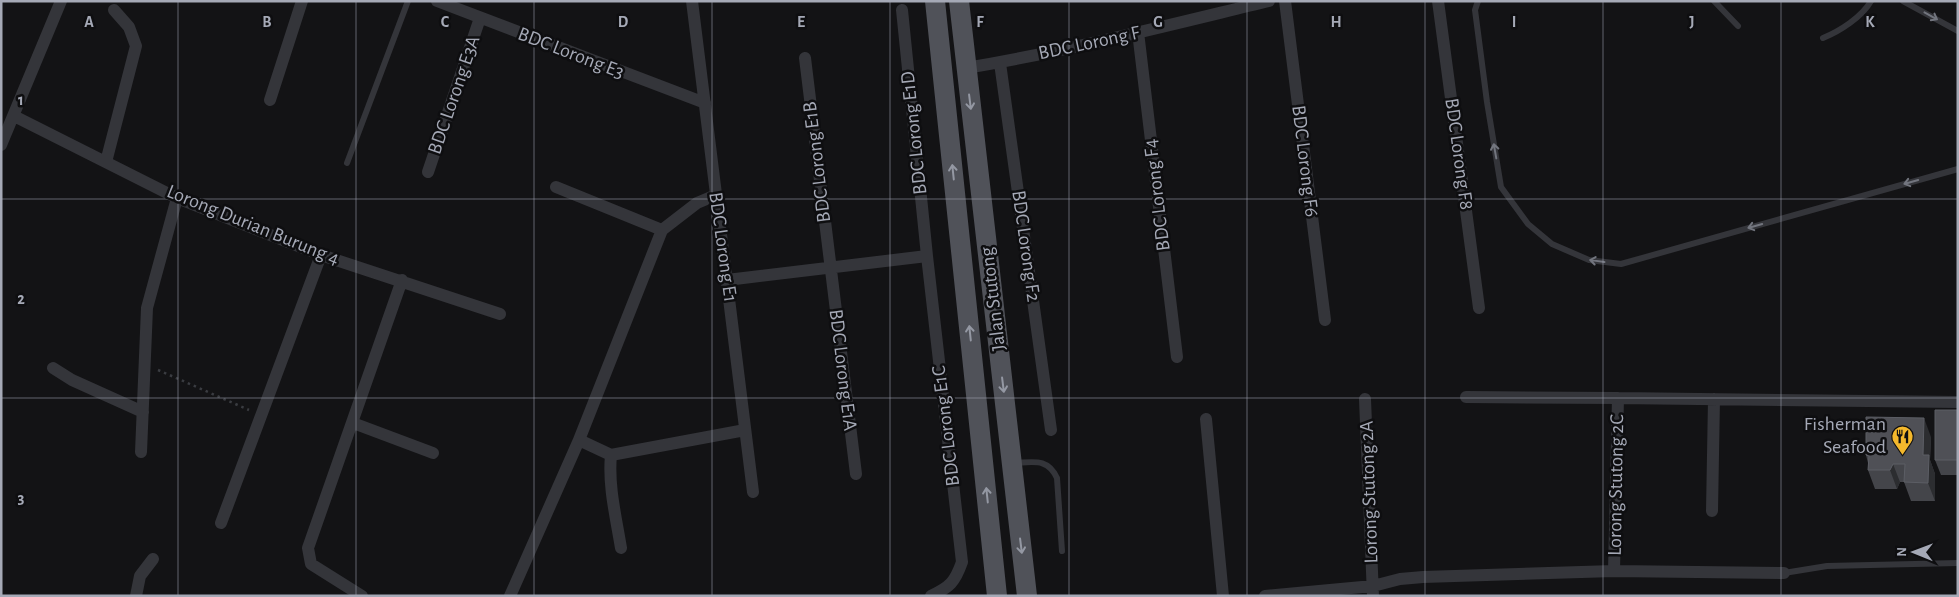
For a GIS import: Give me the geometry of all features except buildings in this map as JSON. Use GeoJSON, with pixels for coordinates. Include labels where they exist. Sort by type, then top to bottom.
{"type":"FeatureCollection","features":[{"type":"Feature","properties":{"kind":"main road","name":"Jalan Stutong"},"geometry":{"type":"LineString","coordinates":[[935,1],[997,596]]}},
{"type":"Feature","properties":{"kind":"main road","name":"Jalan Stutong"},"geometry":{"type":"LineString","coordinates":[[960,1],[966,68],[1027,596]]}},
{"type":"Feature","properties":{"kind":"street"},"geometry":{"type":"LineString","coordinates":[[1,145],[61,1]]}},
{"type":"Feature","properties":{"kind":"street"},"geometry":{"type":"LineString","coordinates":[[270,100],[302,1]]}},
{"type":"Feature","properties":{"kind":"street","name":"BDC Lorong E3"},"geometry":{"type":"LineString","coordinates":[[437,1],[705,103]]}},
{"type":"Feature","properties":{"kind":"street","name":"BDC Lorong E1"},"geometry":{"type":"LineString","coordinates":[[692,1],[753,492]]}},
{"type":"Feature","properties":{"kind":"street","name":"BDC Lorong F"},"geometry":{"type":"LineString","coordinates":[[966,68],[1000,63],[1269,1]]}},
{"type":"Feature","properties":{"kind":"street","name":"BDC Lorong F6"},"geometry":{"type":"LineString","coordinates":[[1285,1],[1324,320]]}},
{"type":"Feature","properties":{"kind":"street","name":"BDC Lorong F8"},"geometry":{"type":"LineString","coordinates":[[1438,1],[1479,308]]}},
{"type":"Feature","properties":{"kind":"street"},"geometry":{"type":"LineString","coordinates":[[106,162],[136,46],[128,27],[114,10]]}},
{"type":"Feature","properties":{"kind":"street","name":"BDC Lorong E1D"},"geometry":{"type":"LineString","coordinates":[[902,10],[926,256]]}},
{"type":"Feature","properties":{"kind":"street","name":"BDC Lorong E3A"},"geometry":{"type":"LineString","coordinates":[[428,172],[480,18]]}},
{"type":"Feature","properties":{"kind":"street","name":"BDC Lorong F4"},"geometry":{"type":"LineString","coordinates":[[1138,32],[1177,357]]}},
{"type":"Feature","properties":{"kind":"street","name":"BDC Lorong E1B"},"geometry":{"type":"LineString","coordinates":[[805,58],[830,266]]}},
{"type":"Feature","properties":{"kind":"street","name":"BDC Lorong F2"},"geometry":{"type":"LineString","coordinates":[[1000,63],[1052,430]]}},
{"type":"Feature","properties":{"kind":"street","name":"Lorong Durian Burung 4"},"geometry":{"type":"LineString","coordinates":[[14,116],[177,198],[321,254],[500,314]]}},
{"type":"Feature","properties":{"kind":"street"},"geometry":{"type":"LineString","coordinates":[[556,187],[662,230]]}},
{"type":"Feature","properties":{"kind":"street"},"geometry":{"type":"LineString","coordinates":[[510,596],[579,440],[662,230],[697,203],[716,195]]}},
{"type":"Feature","properties":{"kind":"street"},"geometry":{"type":"LineString","coordinates":[[142,452],[147,308],[177,198]]}},
{"type":"Feature","properties":{"kind":"street"},"geometry":{"type":"LineString","coordinates":[[221,523],[321,254]]}},
{"type":"Feature","properties":{"kind":"street"},"geometry":{"type":"LineString","coordinates":[[728,280],[830,266],[926,256]]}},
{"type":"Feature","properties":{"kind":"street","name":"BDC Lorong E1C"},"geometry":{"type":"LineString","coordinates":[[926,256],[962,562],[956,578],[945,593]]}},
{"type":"Feature","properties":{"kind":"street","name":"BDC Lorong E1A"},"geometry":{"type":"LineString","coordinates":[[830,266],[856,474]]}},
{"type":"Feature","properties":{"kind":"street"},"geometry":{"type":"LineString","coordinates":[[362,596],[312,564],[308,548],[402,280]]}},
{"type":"Feature","properties":{"kind":"street"},"geometry":{"type":"LineString","coordinates":[[53,368],[72,380],[143,412]]}},
{"type":"Feature","properties":{"kind":"street","name":"Lorong Stutong 2C"},"geometry":{"type":"LineString","coordinates":[[1266,596],[1373,591],[1400,579],[1423,577],[1614,571],[1618,398],[1466,397]]}},
{"type":"Feature","properties":{"kind":"street"},"geometry":{"type":"LineString","coordinates":[[1618,398],[1958,402]]}},
{"type":"Feature","properties":{"kind":"street","name":"Lorong Stutong 2A"},"geometry":{"type":"LineString","coordinates":[[1365,399],[1373,591]]}},
{"type":"Feature","properties":{"kind":"street"},"geometry":{"type":"LineString","coordinates":[[1712,511],[1714,399]]}},
{"type":"Feature","properties":{"kind":"street"},"geometry":{"type":"LineString","coordinates":[[1206,419],[1223,596]]}},
{"type":"Feature","properties":{"kind":"street"},"geometry":{"type":"LineString","coordinates":[[353,422],[433,453]]}},
{"type":"Feature","properties":{"kind":"street"},"geometry":{"type":"LineString","coordinates":[[579,440],[611,455],[745,430]]}},
{"type":"Feature","properties":{"kind":"street"},"geometry":{"type":"LineString","coordinates":[[611,455],[612,492],[621,548]]}},
{"type":"Feature","properties":{"kind":"street"},"geometry":{"type":"LineString","coordinates":[[136,596],[140,576],[153,559]]}},
{"type":"Feature","properties":{"kind":"street"},"geometry":{"type":"LineString","coordinates":[[1614,571],[1784,573]]}},
{"type":"Feature","properties":{"kind":"street"},"geometry":{"type":"LineString","coordinates":[[930,596],[945,593]]}},
{"type":"Feature","properties":{"kind":"lane"},"geometry":{"type":"LineString","coordinates":[[347,163],[408,1]]}},
{"type":"Feature","properties":{"kind":"lane"},"geometry":{"type":"LineString","coordinates":[[1478,1],[1476,10],[1487,102],[1501,187],[1528,224],[1552,244],[1589,260],[1621,264],[1958,168]]}},
{"type":"Feature","properties":{"kind":"lane"},"geometry":{"type":"LineString","coordinates":[[1714,1],[1738,26]]}},
{"type":"Feature","properties":{"kind":"lane"},"geometry":{"type":"LineString","coordinates":[[1824,38],[1835,33],[1867,9],[1871,1]]}},
{"type":"Feature","properties":{"kind":"lane"},"geometry":{"type":"LineString","coordinates":[[1903,1],[1958,32]]}},
{"type":"Feature","properties":{"kind":"lane"},"geometry":{"type":"LineString","coordinates":[[1012,463],[1047,464],[1053,468],[1057,478],[1062,551]]}},
{"type":"Feature","properties":{"kind":"lane"},"geometry":{"type":"LineString","coordinates":[[1784,573],[1828,566],[1958,563]]}},
{"type":"Feature","properties":{"kind":"path"},"geometry":{"type":"LineString","coordinates":[[145,364],[261,415]]}},
{"type":"Feature","properties":{"kind":"place","name":"Fisherman Seafood"},"geometry":{"type":"Point","coordinates":[1902,455]}}]}
